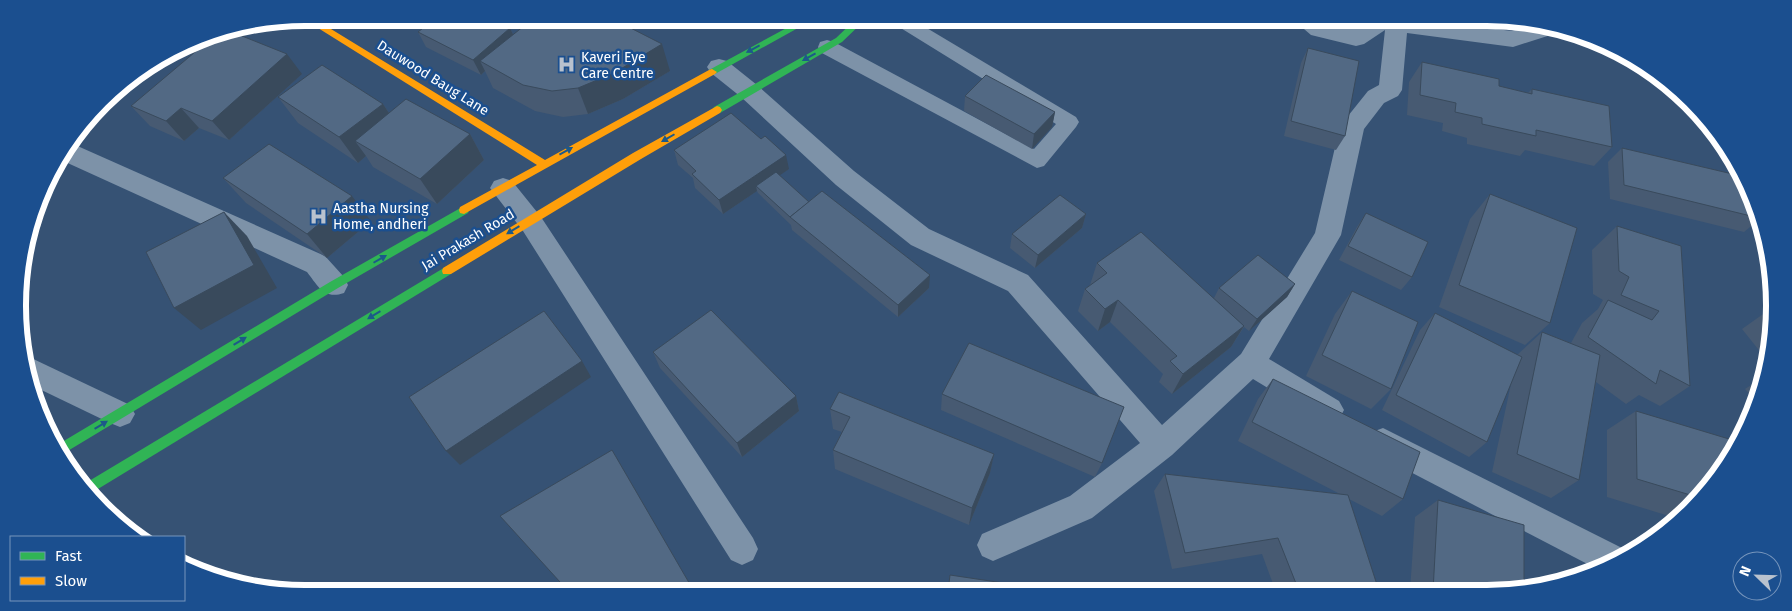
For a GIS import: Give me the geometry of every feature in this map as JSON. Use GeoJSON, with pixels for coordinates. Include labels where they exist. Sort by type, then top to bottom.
{"type":"FeatureCollection","features":[{"type":"Feature","properties":{"kind":"main road","name":"Dauwood Baug Lane"},"geometry":{"type":"LineString","coordinates":[[320,26],[544,164]]}},
{"type":"Feature","properties":{"kind":"main road","name":"Jai Prakash Road"},"geometry":{"type":"LineString","coordinates":[[65,447],[334,285],[544,164],[796,26]]}},
{"type":"Feature","properties":{"kind":"main road","name":"Jai Prakash Road"},"geometry":{"type":"LineString","coordinates":[[92,485],[529,221],[749,90],[839,40],[854,26]]}},
{"type":"Feature","properties":{"kind":"street"},"geometry":{"type":"LineString","coordinates":[[1315,26],[1319,29],[1356,38],[1374,26]]}},
{"type":"Feature","properties":{"kind":"street"},"geometry":{"type":"LineString","coordinates":[[993,545],[1081,507],[1161,445],[1251,364],[1328,235],[1352,126],[1376,97],[1390,90],[1397,26]]}},
{"type":"Feature","properties":{"kind":"street"},"geometry":{"type":"LineString","coordinates":[[1412,26],[1513,39],[1536,31]]}},
{"type":"Feature","properties":{"kind":"street"},"geometry":{"type":"LineString","coordinates":[[719,67],[749,90],[845,178],[920,237],[1018,283],[1161,445]]}},
{"type":"Feature","properties":{"kind":"street"},"geometry":{"type":"LineString","coordinates":[[71,154],[316,264],[334,285]]}},
{"type":"Feature","properties":{"kind":"street"},"geometry":{"type":"LineString","coordinates":[[503,188],[529,221],[742,548]]}},
{"type":"Feature","properties":{"kind":"street"},"geometry":{"type":"LineString","coordinates":[[1251,364],[1418,462],[1607,557]]}},
{"type":"Feature","properties":{"kind":"street"},"geometry":{"type":"LineString","coordinates":[[35,373],[120,414]]}},
{"type":"Feature","properties":{"kind":"lane"},"geometry":{"type":"LineString","coordinates":[[827,47],[1037,160],[1069,122],[910,26]]}},
{"type":"Feature","properties":{"kind":"building"},"geometry":{"type":"Polygon","coordinates":[[[426,26],[506,26],[510,28],[473,60],[418,32],[426,26]]]}},
{"type":"Feature","properties":{"kind":"building"},"geometry":{"type":"Polygon","coordinates":[[[524,26],[627,26],[662,44],[614,73],[578,88],[552,91],[523,85],[480,61],[524,26]]]}},
{"type":"Feature","properties":{"kind":"building"},"geometry":{"type":"Polygon","coordinates":[[[239,35],[287,54],[212,121],[181,108],[166,121],[131,106],[201,47],[216,41],[239,35]]]}},
{"type":"Feature","properties":{"kind":"building"},"geometry":{"type":"Polygon","coordinates":[[[1308,48],[1359,61],[1345,136],[1291,121],[1308,48]]]}},
{"type":"Feature","properties":{"kind":"building"},"geometry":{"type":"Polygon","coordinates":[[[1422,62],[1499,79],[1499,86],[1532,94],[1532,89],[1609,106],[1612,147],[1536,130],[1536,136],[1482,124],[1482,118],[1455,112],[1456,103],[1420,95],[1422,62]]]}},
{"type":"Feature","properties":{"kind":"building"},"geometry":{"type":"Polygon","coordinates":[[[322,65],[383,104],[339,137],[278,97],[322,65]]]}},
{"type":"Feature","properties":{"kind":"building"},"geometry":{"type":"Polygon","coordinates":[[[986,75],[1055,112],[1034,134],[965,96],[986,75]]]}},
{"type":"Feature","properties":{"kind":"building"},"geometry":{"type":"Polygon","coordinates":[[[406,99],[470,134],[420,179],[355,141],[406,99]]]}},
{"type":"Feature","properties":{"kind":"building"},"geometry":{"type":"Polygon","coordinates":[[[731,113],[761,139],[765,136],[786,155],[719,200],[692,174],[696,171],[674,150],[731,113]]]}},
{"type":"Feature","properties":{"kind":"building"},"geometry":{"type":"Polygon","coordinates":[[[269,144],[352,196],[307,234],[223,178],[269,144]]]}},
{"type":"Feature","properties":{"kind":"building"},"geometry":{"type":"Polygon","coordinates":[[[1622,148],[1732,174],[1751,216],[1624,185],[1622,148]]]}},
{"type":"Feature","properties":{"kind":"building"},"geometry":{"type":"Polygon","coordinates":[[[776,172],[809,202],[790,217],[756,186],[776,172]]]}},
{"type":"Feature","properties":{"kind":"building"},"geometry":{"type":"Polygon","coordinates":[[[822,191],[930,275],[898,305],[790,217],[822,191]]]}},
{"type":"Feature","properties":{"kind":"building"},"geometry":{"type":"Polygon","coordinates":[[[1490,194],[1577,228],[1550,323],[1459,285],[1490,194]]]}},
{"type":"Feature","properties":{"kind":"building"},"geometry":{"type":"Polygon","coordinates":[[[1060,195],[1086,214],[1038,255],[1012,234],[1060,195]]]}},
{"type":"Feature","properties":{"kind":"building"},"geometry":{"type":"Polygon","coordinates":[[[224,212],[254,265],[174,308],[146,252],[224,212]]]}},
{"type":"Feature","properties":{"kind":"building"},"geometry":{"type":"Polygon","coordinates":[[[1366,213],[1428,242],[1412,277],[1348,246],[1366,213]]]}},
{"type":"Feature","properties":{"kind":"building"},"geometry":{"type":"Polygon","coordinates":[[[1617,226],[1681,246],[1690,386],[1660,370],[1656,384],[1588,337],[1608,300],[1652,320],[1659,311],[1621,295],[1629,277],[1619,271],[1617,226]]]}},
{"type":"Feature","properties":{"kind":"building"},"geometry":{"type":"Polygon","coordinates":[[[1141,232],[1244,326],[1183,374],[1170,361],[1177,356],[1118,300],[1105,309],[1085,289],[1107,273],[1097,263],[1141,232]]]}},
{"type":"Feature","properties":{"kind":"building"},"geometry":{"type":"Polygon","coordinates":[[[1258,255],[1295,284],[1257,319],[1219,288],[1258,255]]]}},
{"type":"Feature","properties":{"kind":"building"},"geometry":{"type":"Polygon","coordinates":[[[1352,291],[1418,322],[1391,389],[1322,355],[1352,291]]]}},
{"type":"Feature","properties":{"kind":"building"},"geometry":{"type":"Polygon","coordinates":[[[711,310],[796,396],[737,443],[653,352],[711,310]]]}},
{"type":"Feature","properties":{"kind":"building"},"geometry":{"type":"Polygon","coordinates":[[[544,311],[582,361],[446,451],[409,397],[544,311]]]}},
{"type":"Feature","properties":{"kind":"building"},"geometry":{"type":"Polygon","coordinates":[[[1435,313],[1522,357],[1487,442],[1396,395],[1435,313]]]}},
{"type":"Feature","properties":{"kind":"building"},"geometry":{"type":"Polygon","coordinates":[[[1542,332],[1600,355],[1579,480],[1517,454],[1542,332]]]}},
{"type":"Feature","properties":{"kind":"building"},"geometry":{"type":"Polygon","coordinates":[[[969,343],[1124,407],[1102,463],[942,394],[969,343]]]}},
{"type":"Feature","properties":{"kind":"building"},"geometry":{"type":"Polygon","coordinates":[[[1273,379],[1420,452],[1403,499],[1252,422],[1273,379]]]}},
{"type":"Feature","properties":{"kind":"building"},"geometry":{"type":"Polygon","coordinates":[[[839,392],[994,454],[972,508],[833,450],[850,417],[830,409],[839,392]]]}},
{"type":"Feature","properties":{"kind":"building"},"geometry":{"type":"Polygon","coordinates":[[[1636,411],[1731,440],[1719,461],[1691,495],[1637,479],[1636,411]]]}},
{"type":"Feature","properties":{"kind":"building"},"geometry":{"type":"Polygon","coordinates":[[[612,450],[690,585],[563,585],[500,516],[612,450]]]}},
{"type":"Feature","properties":{"kind":"building"},"geometry":{"type":"Polygon","coordinates":[[[1165,474],[1348,495],[1377,585],[1297,585],[1278,538],[1185,553],[1165,474]]]}},
{"type":"Feature","properties":{"kind":"building"},"geometry":{"type":"Polygon","coordinates":[[[1438,500],[1524,525],[1524,582],[1486,585],[1433,585],[1438,500]]]}},
{"type":"Feature","properties":{"kind":"building"},"geometry":{"type":"Polygon","coordinates":[[[950,575],[1017,585],[949,585],[950,575]]]}},
{"type":"Feature","properties":{"kind":"traffic: fast"},"geometry":{"type":"LineString","coordinates":[[712,72],[796,26]]}},
{"type":"Feature","properties":{"kind":"traffic: fast"},"geometry":{"type":"LineString","coordinates":[[717,110],[839,40],[854,26]]}},
{"type":"Feature","properties":{"kind":"traffic: fast"},"geometry":{"type":"LineString","coordinates":[[65,446],[334,285],[464,210]]}},
{"type":"Feature","properties":{"kind":"traffic: fast"},"geometry":{"type":"LineString","coordinates":[[93,486],[447,271]]}},
{"type":"Feature","properties":{"kind":"traffic: slow"},"geometry":{"type":"LineString","coordinates":[[320,26],[544,164]]}},
{"type":"Feature","properties":{"kind":"traffic: slow"},"geometry":{"type":"LineString","coordinates":[[464,210],[712,72]]}},
{"type":"Feature","properties":{"kind":"traffic: slow"},"geometry":{"type":"LineString","coordinates":[[447,271],[717,110]]}},
{"type":"Feature","properties":{"kind":"place","name":"Kaveri Eye Care Centre"},"geometry":{"type":"Point","coordinates":[567,65]}},
{"type":"Feature","properties":{"kind":"place","name":"Aastha Nursing Home, andheri"},"geometry":{"type":"Point","coordinates":[319,216]}}]}
